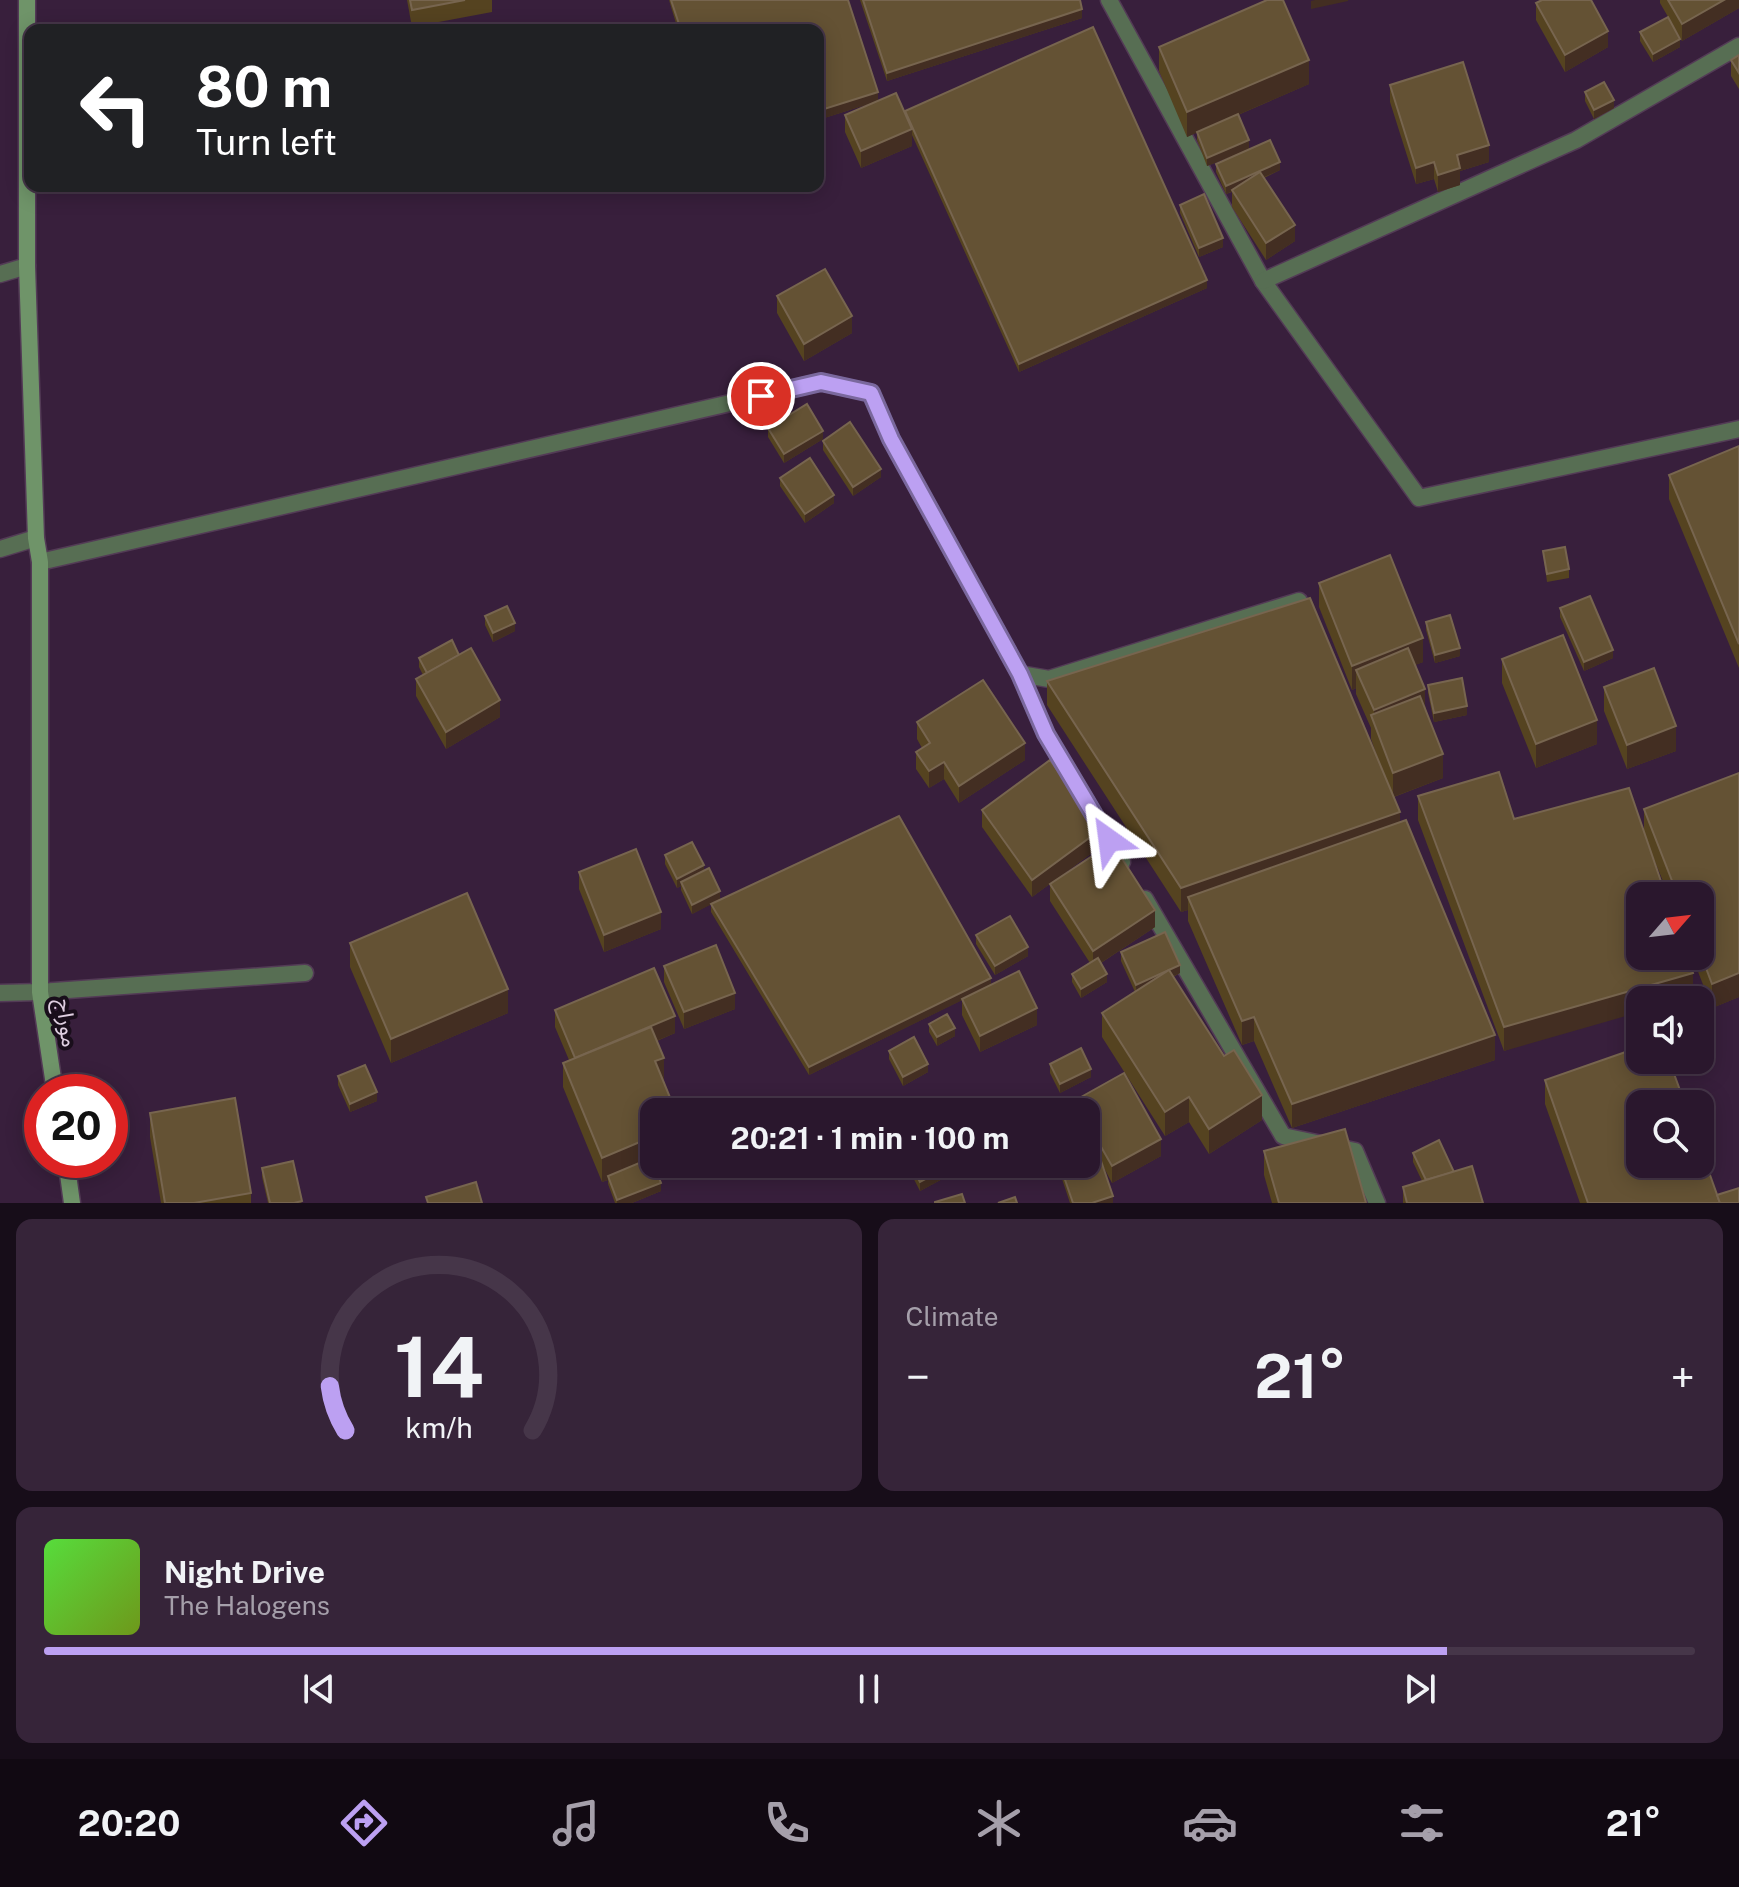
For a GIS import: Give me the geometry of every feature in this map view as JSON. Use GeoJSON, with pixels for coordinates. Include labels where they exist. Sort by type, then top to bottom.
{"type":"FeatureCollection","features":[{"type":"Feature","properties":{"kind":"main road","name":"موراج"},"geometry":{"type":"LineString","coordinates":[[27,0],[27,24]]}},
{"type":"Feature","properties":{"kind":"main road","name":"موراج"},"geometry":{"type":"LineString","coordinates":[[27,192],[36,538],[40,562],[40,992],[52,1074]]}},
{"type":"Feature","properties":{"kind":"main road"},"geometry":{"type":"LineString","coordinates":[[69,1178],[72,1203]]}},
{"type":"Feature","properties":{"kind":"lane"},"geometry":{"type":"LineString","coordinates":[[1109,0],[1263,281],[1419,498],[1739,429]]}},
{"type":"Feature","properties":{"kind":"lane"},"geometry":{"type":"LineString","coordinates":[[1263,281],[1576,140],[1739,46]]}},
{"type":"Feature","properties":{"kind":"lane"},"geometry":{"type":"LineString","coordinates":[[0,274],[27,266]]}},
{"type":"Feature","properties":{"kind":"lane"},"geometry":{"type":"LineString","coordinates":[[40,562],[821,382],[871,393],[891,439],[1020,674],[1046,734],[1221,1026],[1283,1136],[1355,1151],[1377,1203]]}},
{"type":"Feature","properties":{"kind":"lane"},"geometry":{"type":"LineString","coordinates":[[0,549],[36,538]]}},
{"type":"Feature","properties":{"kind":"lane"},"geometry":{"type":"LineString","coordinates":[[1020,674],[1049,679],[1304,600]]}},
{"type":"Feature","properties":{"kind":"lane"},"geometry":{"type":"LineString","coordinates":[[0,993],[305,973]]}},
{"type":"Feature","properties":{"kind":"building"},"geometry":{"type":"Polygon","coordinates":[[[410,0],[465,0],[412,10],[410,0]]]}},
{"type":"Feature","properties":{"kind":"building"},"geometry":{"type":"Polygon","coordinates":[[[671,0],[848,0],[878,92],[824,109],[824,24],[679,24],[671,0]]]}},
{"type":"Feature","properties":{"kind":"building"},"geometry":{"type":"Polygon","coordinates":[[[863,0],[1080,0],[1082,9],[887,73],[863,0]]]}},
{"type":"Feature","properties":{"kind":"building"},"geometry":{"type":"Polygon","coordinates":[[[1267,0],[1283,0],[1309,60],[1187,112],[1159,47],[1267,0]]]}},
{"type":"Feature","properties":{"kind":"building"},"geometry":{"type":"Polygon","coordinates":[[[1542,0],[1591,0],[1608,31],[1565,55],[1536,3],[1542,0]]]}},
{"type":"Feature","properties":{"kind":"building"},"geometry":{"type":"Polygon","coordinates":[[[1668,0],[1724,0],[1682,24],[1668,0]]]}},
{"type":"Feature","properties":{"kind":"building"},"geometry":{"type":"Polygon","coordinates":[[[1668,17],[1680,39],[1653,54],[1640,32],[1668,17]]]}},
{"type":"Feature","properties":{"kind":"building"},"geometry":{"type":"Polygon","coordinates":[[[1093,27],[1207,280],[1019,364],[905,111],[1093,27]]]}},
{"type":"Feature","properties":{"kind":"building"},"geometry":{"type":"Polygon","coordinates":[[[1739,55],[1739,73],[1731,60],[1739,55]]]}},
{"type":"Feature","properties":{"kind":"building"},"geometry":{"type":"Polygon","coordinates":[[[1463,62],[1489,145],[1457,155],[1460,168],[1438,175],[1434,162],[1416,168],[1390,85],[1463,62]]]}},
{"type":"Feature","properties":{"kind":"building"},"geometry":{"type":"Polygon","coordinates":[[[1604,82],[1614,100],[1594,110],[1585,92],[1604,82]]]}},
{"type":"Feature","properties":{"kind":"building"},"geometry":{"type":"Polygon","coordinates":[[[896,93],[912,129],[861,151],[845,115],[896,93]]]}},
{"type":"Feature","properties":{"kind":"building"},"geometry":{"type":"Polygon","coordinates":[[[1238,114],[1249,140],[1207,158],[1197,132],[1238,114]]]}},
{"type":"Feature","properties":{"kind":"building"},"geometry":{"type":"Polygon","coordinates":[[[1270,140],[1280,162],[1226,186],[1216,164],[1270,140]]]}},
{"type":"Feature","properties":{"kind":"building"},"geometry":{"type":"Polygon","coordinates":[[[1260,172],[1295,225],[1266,243],[1232,190],[1260,172]]]}},
{"type":"Feature","properties":{"kind":"building"},"geometry":{"type":"Polygon","coordinates":[[[1204,194],[1223,238],[1199,248],[1180,205],[1204,194]]]}},
{"type":"Feature","properties":{"kind":"building"},"geometry":{"type":"Polygon","coordinates":[[[825,269],[852,316],[804,344],[777,296],[825,269]]]}},
{"type":"Feature","properties":{"kind":"building"},"geometry":{"type":"Polygon","coordinates":[[[807,404],[823,431],[784,454],[768,428],[807,404]]]}},
{"type":"Feature","properties":{"kind":"building"},"geometry":{"type":"Polygon","coordinates":[[[850,422],[881,469],[853,487],[823,441],[850,422]]]}},
{"type":"Feature","properties":{"kind":"building"},"geometry":{"type":"Polygon","coordinates":[[[1739,446],[1739,644],[1669,475],[1739,446]]]}},
{"type":"Feature","properties":{"kind":"building"},"geometry":{"type":"Polygon","coordinates":[[[810,458],[834,495],[805,514],[780,478],[810,458]]]}},
{"type":"Feature","properties":{"kind":"building"},"geometry":{"type":"Polygon","coordinates":[[[1565,547],[1569,569],[1547,574],[1543,551],[1565,547]]]}},
{"type":"Feature","properties":{"kind":"building"},"geometry":{"type":"Polygon","coordinates":[[[1390,555],[1423,638],[1352,666],[1319,583],[1390,555]]]}},
{"type":"Feature","properties":{"kind":"building"},"geometry":{"type":"Polygon","coordinates":[[[1590,596],[1613,650],[1584,662],[1560,608],[1590,596]]]}},
{"type":"Feature","properties":{"kind":"building"},"geometry":{"type":"Polygon","coordinates":[[[1310,598],[1400,812],[1181,888],[1047,681],[1310,598]]]}},
{"type":"Feature","properties":{"kind":"building"},"geometry":{"type":"Polygon","coordinates":[[[507,606],[515,623],[493,633],[485,616],[507,606]]]}},
{"type":"Feature","properties":{"kind":"building"},"geometry":{"type":"Polygon","coordinates":[[[1450,615],[1460,648],[1435,655],[1426,622],[1450,615]]]}},
{"type":"Feature","properties":{"kind":"building"},"geometry":{"type":"Polygon","coordinates":[[[1563,635],[1597,720],[1536,744],[1502,659],[1563,635]]]}},
{"type":"Feature","properties":{"kind":"building"},"geometry":{"type":"Polygon","coordinates":[[[452,640],[459,655],[427,673],[419,658],[452,640]]]}},
{"type":"Feature","properties":{"kind":"building"},"geometry":{"type":"Polygon","coordinates":[[[471,648],[500,700],[446,732],[416,679],[471,648]]]}},
{"type":"Feature","properties":{"kind":"building"},"geometry":{"type":"Polygon","coordinates":[[[1408,648],[1425,689],[1374,710],[1356,670],[1408,648]]]}},
{"type":"Feature","properties":{"kind":"building"},"geometry":{"type":"Polygon","coordinates":[[[1654,668],[1676,726],[1627,745],[1604,687],[1654,668]]]}},
{"type":"Feature","properties":{"kind":"building"},"geometry":{"type":"Polygon","coordinates":[[[1462,678],[1467,706],[1434,713],[1428,685],[1462,678]]]}},
{"type":"Feature","properties":{"kind":"building"},"geometry":{"type":"Polygon","coordinates":[[[983,680],[1025,743],[959,786],[944,762],[929,771],[916,752],[930,743],[917,722],[983,680]]]}},
{"type":"Feature","properties":{"kind":"building"},"geometry":{"type":"Polygon","coordinates":[[[1420,696],[1443,754],[1393,773],[1371,715],[1420,696]]]}},
{"type":"Feature","properties":{"kind":"building"},"geometry":{"type":"Polygon","coordinates":[[[1050,760],[1100,830],[1032,880],[982,810],[1050,760]]]}},
{"type":"Feature","properties":{"kind":"building"},"geometry":{"type":"Polygon","coordinates":[[[1499,772],[1514,819],[1629,788],[1661,882],[1626,882],[1626,970],[1692,970],[1693,973],[1648,986],[1626,986],[1626,992],[1504,1027],[1418,796],[1499,772]]]}},
{"type":"Feature","properties":{"kind":"building"},"geometry":{"type":"Polygon","coordinates":[[[1739,773],[1739,973],[1712,984],[1707,970],[1714,970],[1714,882],[1673,882],[1644,809],[1739,773]]]}},
{"type":"Feature","properties":{"kind":"building"},"geometry":{"type":"Polygon","coordinates":[[[899,816],[991,978],[809,1067],[711,904],[899,816]]]}},
{"type":"Feature","properties":{"kind":"building"},"geometry":{"type":"Polygon","coordinates":[[[1406,820],[1495,1035],[1292,1104],[1254,1017],[1242,1021],[1188,897],[1406,820]]]}},
{"type":"Feature","properties":{"kind":"building"},"geometry":{"type":"Polygon","coordinates":[[[692,842],[704,865],[677,879],[665,855],[692,842]]]}},
{"type":"Feature","properties":{"kind":"building"},"geometry":{"type":"Polygon","coordinates":[[[1112,843],[1155,910],[1093,951],[1050,884],[1112,843]]]}},
{"type":"Feature","properties":{"kind":"building"},"geometry":{"type":"Polygon","coordinates":[[[636,849],[661,912],[604,935],[579,872],[636,849]]]}},
{"type":"Feature","properties":{"kind":"building"},"geometry":{"type":"Polygon","coordinates":[[[709,868],[720,891],[692,905],[681,882],[709,868]]]}},
{"type":"Feature","properties":{"kind":"building"},"geometry":{"type":"Polygon","coordinates":[[[467,893],[508,989],[391,1039],[350,943],[467,893]]]}},
{"type":"Feature","properties":{"kind":"building"},"geometry":{"type":"Polygon","coordinates":[[[1010,916],[1028,947],[995,966],[976,935],[1010,916]]]}},
{"type":"Feature","properties":{"kind":"building"},"geometry":{"type":"Polygon","coordinates":[[[1165,932],[1180,965],[1136,985],[1121,952],[1165,932]]]}},
{"type":"Feature","properties":{"kind":"building"},"geometry":{"type":"Polygon","coordinates":[[[716,945],[735,993],[684,1012],[664,966],[716,945]]]}},
{"type":"Feature","properties":{"kind":"building"},"geometry":{"type":"Polygon","coordinates":[[[1098,958],[1107,974],[1081,989],[1072,974],[1098,958]]]}},
{"type":"Feature","properties":{"kind":"building"},"geometry":{"type":"Polygon","coordinates":[[[654,968],[675,1016],[575,1058],[555,1010],[654,968]]]}},
{"type":"Feature","properties":{"kind":"building"},"geometry":{"type":"Polygon","coordinates":[[[1169,970],[1224,1056],[1234,1050],[1262,1095],[1209,1129],[1189,1097],[1165,1112],[1102,1013],[1169,970]]]}},
{"type":"Feature","properties":{"kind":"building"},"geometry":{"type":"Polygon","coordinates":[[[1019,971],[1037,1008],[980,1036],[962,999],[1019,971]]]}},
{"type":"Feature","properties":{"kind":"building"},"geometry":{"type":"Polygon","coordinates":[[[947,1014],[955,1028],[937,1037],[929,1024],[947,1014]]]}},
{"type":"Feature","properties":{"kind":"building"},"geometry":{"type":"Polygon","coordinates":[[[651,1027],[664,1058],[655,1061],[670,1098],[640,1098],[640,1142],[602,1158],[563,1063],[651,1027]]]}},
{"type":"Feature","properties":{"kind":"building"},"geometry":{"type":"Polygon","coordinates":[[[914,1037],[928,1064],[903,1077],[889,1051],[914,1037]]]}},
{"type":"Feature","properties":{"kind":"building"},"geometry":{"type":"Polygon","coordinates":[[[1081,1048],[1091,1069],[1060,1084],[1050,1064],[1081,1048]]]}},
{"type":"Feature","properties":{"kind":"building"},"geometry":{"type":"Polygon","coordinates":[[[1626,1052],[1626,1074],[1674,1074],[1680,1090],[1626,1090],[1626,1178],[1711,1178],[1720,1203],[1588,1203],[1545,1080],[1626,1052]]]}},
{"type":"Feature","properties":{"kind":"building"},"geometry":{"type":"Polygon","coordinates":[[[365,1065],[377,1092],[350,1104],[338,1076],[365,1065]]]}},
{"type":"Feature","properties":{"kind":"building"},"geometry":{"type":"Polygon","coordinates":[[[1124,1073],[1161,1139],[1112,1166],[1100,1145],[1100,1098],[1079,1098],[1124,1073]]]}},
{"type":"Feature","properties":{"kind":"building"},"geometry":{"type":"Polygon","coordinates":[[[235,1098],[251,1193],[194,1203],[165,1203],[150,1113],[235,1098]]]}},
{"type":"Feature","properties":{"kind":"building"},"geometry":{"type":"Polygon","coordinates":[[[1345,1129],[1366,1203],[1279,1203],[1264,1151],[1345,1129]]]}},
{"type":"Feature","properties":{"kind":"building"},"geometry":{"type":"Polygon","coordinates":[[[1439,1140],[1454,1172],[1426,1180],[1413,1153],[1439,1140]]]}},
{"type":"Feature","properties":{"kind":"building"},"geometry":{"type":"Polygon","coordinates":[[[1100,1158],[1113,1196],[1092,1203],[1073,1203],[1064,1178],[1100,1178],[1100,1158]]]}},
{"type":"Feature","properties":{"kind":"building"},"geometry":{"type":"Polygon","coordinates":[[[293,1161],[302,1201],[270,1203],[262,1168],[293,1161]]]}},
{"type":"Feature","properties":{"kind":"building"},"geometry":{"type":"Polygon","coordinates":[[[640,1163],[640,1178],[659,1178],[661,1183],[617,1200],[608,1176],[640,1163]]]}},
{"type":"Feature","properties":{"kind":"building"},"geometry":{"type":"Polygon","coordinates":[[[1472,1166],[1483,1203],[1407,1203],[1403,1187],[1472,1166]]]}},
{"type":"Feature","properties":{"kind":"building"},"geometry":{"type":"Polygon","coordinates":[[[476,1182],[482,1203],[428,1203],[426,1197],[476,1182]]]}},
{"type":"Feature","properties":{"kind":"building"},"geometry":{"type":"Polygon","coordinates":[[[1739,1188],[1739,1203],[1720,1203],[1717,1195],[1739,1188]]]}},
{"type":"Feature","properties":{"kind":"building"},"geometry":{"type":"Polygon","coordinates":[[[962,1194],[965,1203],[935,1203],[935,1202],[962,1194]]]}},
{"type":"Feature","properties":{"kind":"building"},"geometry":{"type":"Polygon","coordinates":[[[1015,1197],[1017,1203],[998,1203],[1015,1197]]]}},
{"type":"Feature","properties":{"kind":"route"},"geometry":{"type":"LineString","coordinates":[[761,396],[821,382],[871,393],[891,439],[1020,674],[1046,734],[1109,840]]}}]}
